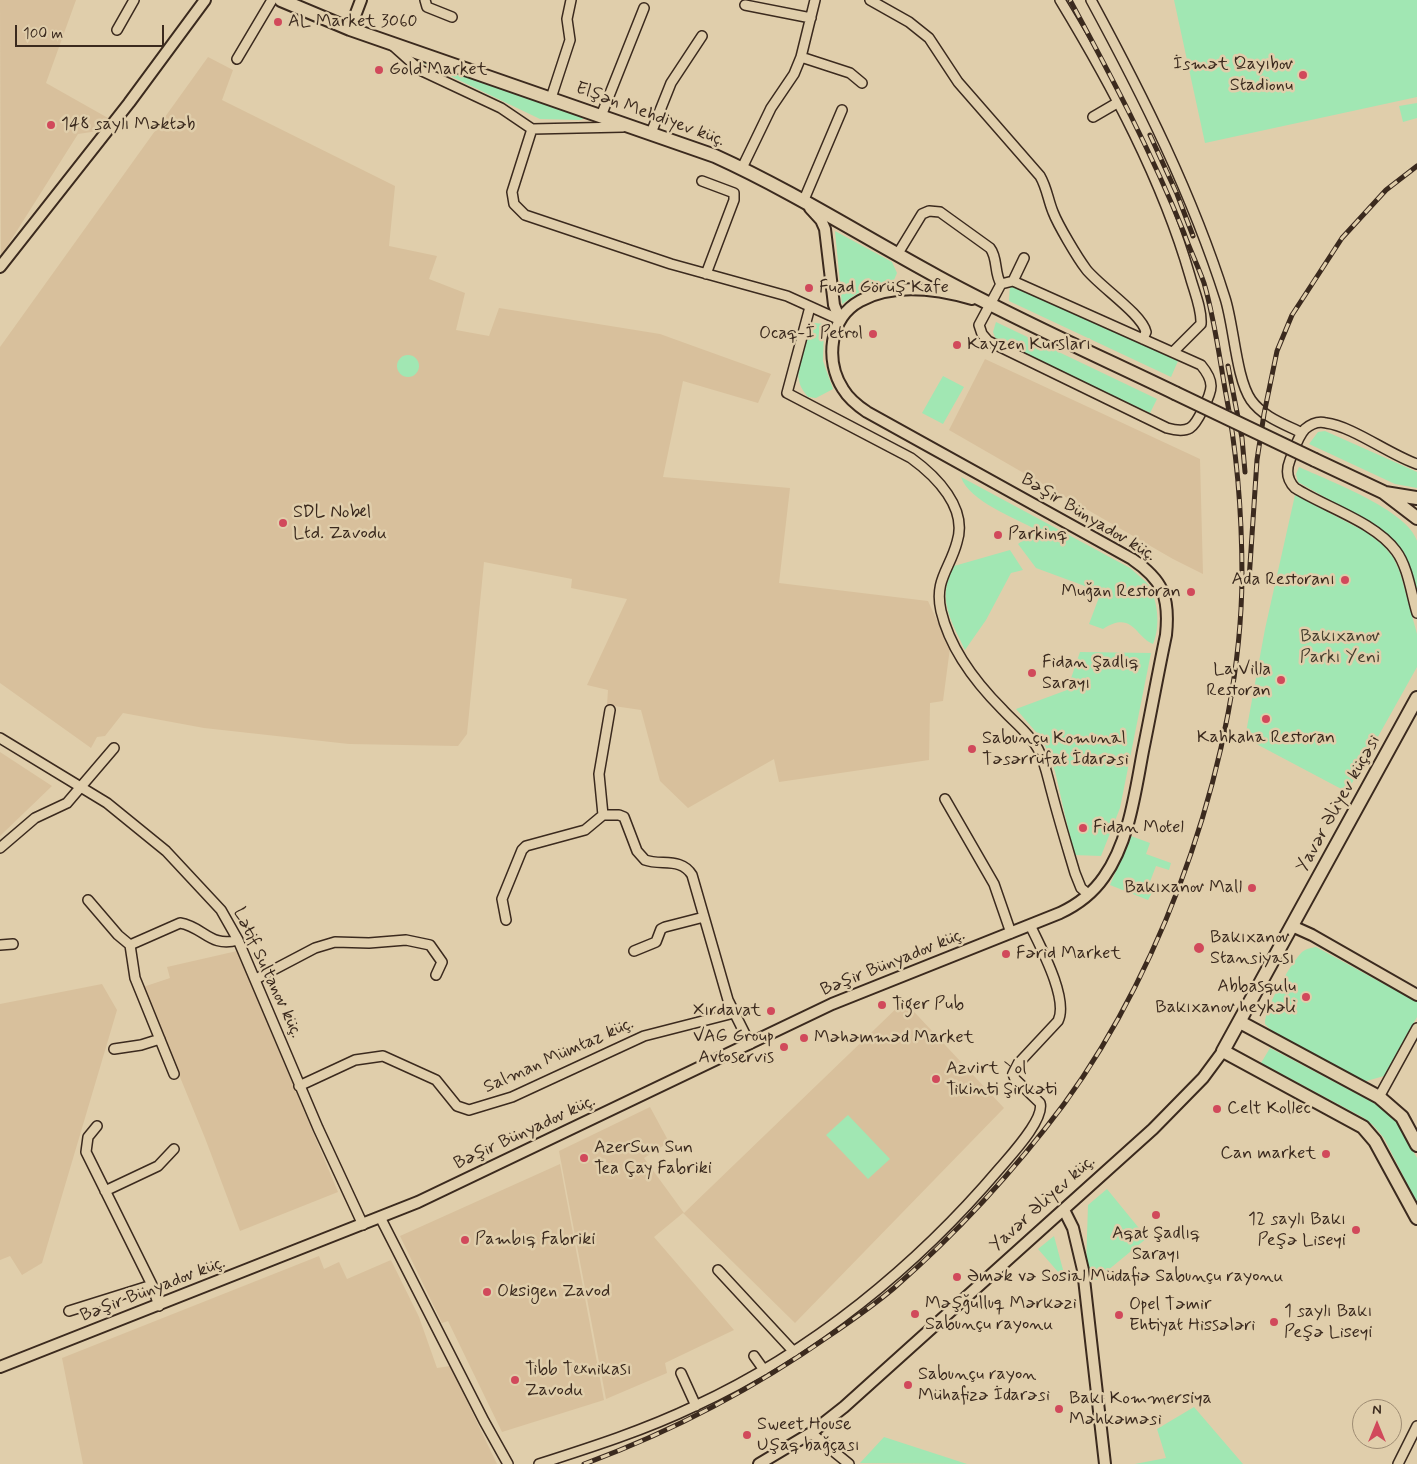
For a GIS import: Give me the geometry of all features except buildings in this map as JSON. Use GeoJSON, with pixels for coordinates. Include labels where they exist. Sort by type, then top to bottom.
{"type":"FeatureCollection","features":[{"type":"Feature","properties":{"kind":"main road","name":"Elşən Mehdiyev küç."},"geometry":{"type":"LineString","coordinates":[[281,0],[350,28],[632,126],[715,156],[742,168],[897,255],[990,304],[1383,492]]}},
{"type":"Feature","properties":{"kind":"main road"},"geometry":{"type":"LineString","coordinates":[[1383,492],[1417,498]]}},
{"type":"Feature","properties":{"kind":"main road"},"geometry":{"type":"LineString","coordinates":[[1383,492],[1417,518]]}},
{"type":"Feature","properties":{"kind":"main road","name":"Yavər Əliyev küçəsi"},"geometry":{"type":"LineString","coordinates":[[1292,926],[1417,698]]}},
{"type":"Feature","properties":{"kind":"main road"},"geometry":{"type":"LineString","coordinates":[[1292,926],[1223,1051],[1364,1127],[1375,1141],[1417,1218]]}},
{"type":"Feature","properties":{"kind":"main road"},"geometry":{"type":"LineString","coordinates":[[1243,1017],[1266,1037],[1380,1096],[1402,1118],[1417,1145]]}},
{"type":"Feature","properties":{"kind":"street"},"geometry":{"type":"LineString","coordinates":[[117,30],[134,0]]}},
{"type":"Feature","properties":{"kind":"street"},"geometry":{"type":"LineString","coordinates":[[0,266],[129,104],[205,0]]}},
{"type":"Feature","properties":{"kind":"street"},"geometry":{"type":"LineString","coordinates":[[237,59],[272,0]]}},
{"type":"Feature","properties":{"kind":"street"},"geometry":{"type":"LineString","coordinates":[[350,28],[360,0]]}},
{"type":"Feature","properties":{"kind":"street"},"geometry":{"type":"LineString","coordinates":[[425,0],[427,7],[452,17]]}},
{"type":"Feature","properties":{"kind":"street"},"geometry":{"type":"LineString","coordinates":[[551,98],[570,40],[567,19],[571,0]]}},
{"type":"Feature","properties":{"kind":"street"},"geometry":{"type":"LineString","coordinates":[[742,168],[771,108],[788,86],[801,57],[815,0]]}},
{"type":"Feature","properties":{"kind":"street"},"geometry":{"type":"LineString","coordinates":[[870,0],[909,22],[929,38],[958,82],[1040,176],[1049,194],[1053,211],[1077,255],[1092,276],[1141,321],[1146,332],[1143,339]]}},
{"type":"Feature","properties":{"kind":"street"},"geometry":{"type":"LineString","coordinates":[[1060,0],[1084,40],[1146,161],[1184,256],[1201,319],[1199,329],[1174,352]]}},
{"type":"Feature","properties":{"kind":"street"},"geometry":{"type":"LineString","coordinates":[[1092,0],[1139,89],[1179,175],[1225,298],[1242,376],[1250,399],[1264,414],[1302,433]]}},
{"type":"Feature","properties":{"kind":"street"},"geometry":{"type":"LineString","coordinates":[[745,5],[811,18]]}},
{"type":"Feature","properties":{"kind":"street"},"geometry":{"type":"LineString","coordinates":[[601,116],[644,8]]}},
{"type":"Feature","properties":{"kind":"street"},"geometry":{"type":"LineString","coordinates":[[651,133],[671,83],[702,36]]}},
{"type":"Feature","properties":{"kind":"street"},"geometry":{"type":"LineString","coordinates":[[389,42],[420,70],[501,108],[532,129],[632,126]]}},
{"type":"Feature","properties":{"kind":"street"},"geometry":{"type":"LineString","coordinates":[[801,57],[850,73],[862,83]]}},
{"type":"Feature","properties":{"kind":"street"},"geometry":{"type":"LineString","coordinates":[[1093,118],[1117,103]]}},
{"type":"Feature","properties":{"kind":"street"},"geometry":{"type":"LineString","coordinates":[[840,320],[834,304],[825,228],[822,220],[803,202],[842,110]]}},
{"type":"Feature","properties":{"kind":"street"},"geometry":{"type":"LineString","coordinates":[[532,129],[512,192],[514,204],[525,215],[615,247],[787,296],[840,320]]}},
{"type":"Feature","properties":{"kind":"street"},"geometry":{"type":"LineString","coordinates":[[702,181],[734,193],[734,200],[706,274]]}},
{"type":"Feature","properties":{"kind":"street"},"geometry":{"type":"LineString","coordinates":[[897,255],[922,214],[929,211],[940,212],[990,248],[994,253],[994,271],[1001,284]]}},
{"type":"Feature","properties":{"kind":"street"},"geometry":{"type":"LineString","coordinates":[[1013,281],[1024,258]]}},
{"type":"Feature","properties":{"kind":"street"},"geometry":{"type":"LineString","coordinates":[[1013,281],[1143,339],[1174,352],[1206,370],[1211,383],[1208,395],[1196,422],[1190,428],[1180,430],[1167,428],[988,341],[982,334],[980,325],[1001,284],[1013,281]]}},
{"type":"Feature","properties":{"kind":"street"},"geometry":{"type":"LineString","coordinates":[[840,320],[852,306],[860,301],[885,292],[902,290],[932,290],[990,304]]}},
{"type":"Feature","properties":{"kind":"street"},"geometry":{"type":"LineString","coordinates":[[810,307],[786,393],[911,458],[930,472],[942,486],[953,506],[959,531],[958,542],[942,575],[940,586],[941,612],[958,650],[976,680],[1038,750],[1074,873],[1082,888],[1088,894]]}},
{"type":"Feature","properties":{"kind":"street","name":"Bəşir Bünyadov küç."},"geometry":{"type":"LineString","coordinates":[[0,1367],[380,1218],[571,1130],[832,1004],[1068,910],[1088,894],[1107,872],[1121,842],[1130,814],[1166,634],[1167,612],[1163,591],[1153,575],[1132,559],[857,405],[844,391],[834,371],[832,349],[840,320]]}},
{"type":"Feature","properties":{"kind":"street"},"geometry":{"type":"LineString","coordinates":[[1417,464],[1328,423],[1313,424],[1302,433],[1289,464],[1288,475],[1292,484],[1386,540],[1396,551],[1402,562],[1417,613]]}},
{"type":"Feature","properties":{"kind":"street"},"geometry":{"type":"LineString","coordinates":[[603,815],[599,774],[610,710]]}},
{"type":"Feature","properties":{"kind":"street","name":"Lətif Sultanov küç."},"geometry":{"type":"LineString","coordinates":[[0,738],[106,803],[182,867],[221,910],[238,940],[256,979],[299,1086],[362,1225]]}},
{"type":"Feature","properties":{"kind":"street"},"geometry":{"type":"LineString","coordinates":[[0,848],[35,818],[67,803],[114,748]]}},
{"type":"Feature","properties":{"kind":"street"},"geometry":{"type":"LineString","coordinates":[[945,799],[994,884],[1011,933]]}},
{"type":"Feature","properties":{"kind":"street"},"geometry":{"type":"LineString","coordinates":[[506,920],[502,899],[522,850],[526,846],[586,830],[603,815],[612,814],[624,817],[637,851],[645,860],[686,866],[692,875],[734,1013],[750,1044]]}},
{"type":"Feature","properties":{"kind":"street"},"geometry":{"type":"LineString","coordinates":[[88,900],[130,946],[135,978],[174,1074]]}},
{"type":"Feature","properties":{"kind":"street"},"geometry":{"type":"LineString","coordinates":[[634,951],[656,942],[661,929],[665,926],[704,917]]}},
{"type":"Feature","properties":{"kind":"street"},"geometry":{"type":"LineString","coordinates":[[130,946],[180,923],[187,924],[220,943],[238,940]]}},
{"type":"Feature","properties":{"kind":"street"},"geometry":{"type":"LineString","coordinates":[[539,1464],[627,1434],[696,1406],[794,1352],[853,1308],[943,1230],[999,1169],[1040,1115],[1040,1103],[1015,1079],[1013,1074],[1015,1067],[1058,1021],[1060,1012],[1051,972],[1030,925]]}},
{"type":"Feature","properties":{"kind":"street"},"geometry":{"type":"LineString","coordinates":[[1292,926],[1312,935],[1417,995]]}},
{"type":"Feature","properties":{"kind":"street"},"geometry":{"type":"LineString","coordinates":[[256,979],[325,944],[348,941],[369,943],[396,940],[430,945],[442,962],[436,975]]}},
{"type":"Feature","properties":{"kind":"street"},"geometry":{"type":"LineString","coordinates":[[0,945],[13,944]]}},
{"type":"Feature","properties":{"kind":"street","name":"Salman Mümtaz küç."},"geometry":{"type":"LineString","coordinates":[[299,1086],[355,1060],[383,1056],[436,1080],[457,1106],[469,1110],[512,1097],[644,1036],[734,1013]]}},
{"type":"Feature","properties":{"kind":"street"},"geometry":{"type":"LineString","coordinates":[[1380,1096],[1417,1028]]}},
{"type":"Feature","properties":{"kind":"street"},"geometry":{"type":"LineString","coordinates":[[114,1049],[141,1046],[160,1039]]}},
{"type":"Feature","properties":{"kind":"street","name":"Yavər Əliyev küç."},"geometry":{"type":"LineString","coordinates":[[759,1464],[811,1433],[844,1408],[1172,1111],[1203,1078],[1223,1051]]}},
{"type":"Feature","properties":{"kind":"street"},"geometry":{"type":"LineString","coordinates":[[97,1126],[88,1137],[86,1152],[152,1285],[159,1306]]}},
{"type":"Feature","properties":{"kind":"street"},"geometry":{"type":"LineString","coordinates":[[105,1191],[158,1166],[174,1149]]}},
{"type":"Feature","properties":{"kind":"street"},"geometry":{"type":"LineString","coordinates":[[1064,1210],[1073,1228],[1083,1270],[1105,1464]]}},
{"type":"Feature","properties":{"kind":"street"},"geometry":{"type":"LineString","coordinates":[[380,1218],[484,1422],[508,1464]]}},
{"type":"Feature","properties":{"kind":"street"},"geometry":{"type":"LineString","coordinates":[[718,1270],[794,1352]]}},
{"type":"Feature","properties":{"kind":"street"},"geometry":{"type":"LineString","coordinates":[[69,1311],[152,1285]]}},
{"type":"Feature","properties":{"kind":"street"},"geometry":{"type":"LineString","coordinates":[[754,1356],[764,1370]]}},
{"type":"Feature","properties":{"kind":"street"},"geometry":{"type":"LineString","coordinates":[[680,1372],[696,1406]]}},
{"type":"Feature","properties":{"kind":"street"},"geometry":{"type":"LineString","coordinates":[[1398,1464],[1417,1426]]}},
{"type":"Feature","properties":{"kind":"street"},"geometry":{"type":"LineString","coordinates":[[811,1433],[849,1464]]}},
{"type":"Feature","properties":{"kind":"shaded area","name":"148 saylı Məktəb"},"geometry":{"type":"Polygon","coordinates":[[[0,0],[76,0],[46,83],[108,118],[98,131],[78,134],[1,256],[0,0]]]}},
{"type":"Feature","properties":{"kind":"shaded area"},"geometry":{"type":"Polygon","coordinates":[[[208,57],[233,70],[222,100],[395,186],[389,246],[437,256],[429,279],[465,293],[456,330],[489,336],[499,308],[660,334],[771,374],[758,403],[683,381],[663,477],[790,488],[779,583],[928,601],[950,648],[943,701],[930,703],[929,760],[779,782],[774,759],[688,808],[660,781],[641,710],[607,705],[608,690],[587,685],[627,599],[571,588],[572,579],[484,562],[467,734],[458,746],[349,744],[204,728],[123,713],[105,736],[97,737],[91,748],[0,683],[0,347],[208,57]]]}},
{"type":"Feature","properties":{"kind":"shaded area"},"geometry":{"type":"Polygon","coordinates":[[[985,359],[1200,459],[1203,574],[1173,559],[949,430],[985,359]]]}},
{"type":"Feature","properties":{"kind":"shaded area"},"geometry":{"type":"Polygon","coordinates":[[[0,752],[52,786],[0,836],[0,752]]]}},
{"type":"Feature","properties":{"kind":"shaded area"},"geometry":{"type":"Polygon","coordinates":[[[237,951],[338,1192],[240,1231],[205,1138],[143,987],[170,978],[167,967],[237,951]]]}},
{"type":"Feature","properties":{"kind":"shaded area"},"geometry":{"type":"Polygon","coordinates":[[[102,984],[117,1010],[42,1263],[22,1275],[10,1256],[0,1260],[0,1004],[102,984]]]}},
{"type":"Feature","properties":{"kind":"shaded area","name":"Azvirt Yol Tikinti Şirkəti"},"geometry":{"type":"Polygon","coordinates":[[[904,1001],[1004,1108],[795,1323],[683,1213],[654,1237],[734,1330],[665,1363],[667,1373],[606,1399],[559,1151],[650,1107],[669,1142],[644,1158],[684,1213],[904,1001]]]}},
{"type":"Feature","properties":{"kind":"shaded area"},"geometry":{"type":"Polygon","coordinates":[[[560,1164],[604,1400],[502,1432],[448,1321],[442,1323],[400,1236],[560,1164]]]}},
{"type":"Feature","properties":{"kind":"shaded area"},"geometry":{"type":"Polygon","coordinates":[[[319,1256],[324,1269],[339,1262],[347,1279],[391,1260],[419,1317],[437,1368],[450,1366],[497,1464],[83,1464],[62,1358],[319,1256]]]}},
{"type":"Feature","properties":{"kind":"green space","name":"İsmət Qayıbov Stadionu"},"geometry":{"type":"Polygon","coordinates":[[[1174,0],[1417,0],[1417,97],[1205,143],[1174,0]]]}},
{"type":"Feature","properties":{"kind":"green space"},"geometry":{"type":"Polygon","coordinates":[[[422,60],[588,117],[580,120],[540,119],[421,62],[422,60]]]}},
{"type":"Feature","properties":{"kind":"green space"},"geometry":{"type":"Polygon","coordinates":[[[1417,103],[1417,118],[1403,122],[1399,106],[1417,103]]]}},
{"type":"Feature","properties":{"kind":"green space"},"geometry":{"type":"Polygon","coordinates":[[[835,231],[892,262],[897,273],[894,280],[861,291],[842,304],[835,231]]]}},
{"type":"Feature","properties":{"kind":"green space"},"geometry":{"type":"Polygon","coordinates":[[[1010,284],[1178,361],[1171,377],[1009,301],[1010,284]]]}},
{"type":"Feature","properties":{"kind":"green space"},"geometry":{"type":"Polygon","coordinates":[[[996,322],[1157,399],[1150,413],[997,342],[993,332],[996,322]]]}},
{"type":"Feature","properties":{"kind":"green space"},"geometry":{"type":"Polygon","coordinates":[[[815,323],[824,324],[823,361],[833,389],[816,398],[808,397],[805,393],[800,385],[798,374],[805,342],[815,323]]]}},
{"type":"Feature","properties":{"kind":"green space"},"geometry":{"type":"Polygon","coordinates":[[[408,355],[416,358],[419,366],[416,374],[408,377],[400,374],[397,366],[400,358],[408,355]]]}},
{"type":"Feature","properties":{"kind":"green space"},"geometry":{"type":"Polygon","coordinates":[[[943,376],[964,387],[943,424],[922,413],[943,376]]]}},
{"type":"Feature","properties":{"kind":"green space"},"geometry":{"type":"Polygon","coordinates":[[[1325,431],[1417,472],[1417,488],[1395,484],[1309,444],[1318,432],[1325,431]]]}},
{"type":"Feature","properties":{"kind":"green space"},"geometry":{"type":"Polygon","coordinates":[[[1299,467],[1383,507],[1399,518],[1410,529],[1417,541],[1417,595],[1402,550],[1382,530],[1298,482],[1296,474],[1299,467]]]}},
{"type":"Feature","properties":{"kind":"green space"},"geometry":{"type":"Polygon","coordinates":[[[961,477],[1130,568],[1142,578],[1150,588],[1156,603],[1157,629],[1153,644],[1132,627],[1121,622],[1103,629],[1089,624],[1101,592],[1036,568],[1018,544],[1037,530],[983,501],[973,494],[961,477]]]}},
{"type":"Feature","properties":{"kind":"green space","name":"Bakıxanov Parkı Yeni"},"geometry":{"type":"Polygon","coordinates":[[[1295,495],[1366,532],[1383,545],[1393,557],[1400,572],[1417,634],[1417,667],[1347,792],[1245,738],[1265,629],[1295,495]]]}},
{"type":"Feature","properties":{"kind":"green space"},"geometry":{"type":"Polygon","coordinates":[[[1010,550],[1023,570],[1011,573],[986,620],[965,650],[947,609],[946,588],[954,566],[1010,550]]]}},
{"type":"Feature","properties":{"kind":"green space"},"geometry":{"type":"Polygon","coordinates":[[[1080,652],[1151,653],[1120,808],[1101,856],[1074,855],[1055,771],[1043,740],[1016,709],[1067,690],[1080,652]]]}},
{"type":"Feature","properties":{"kind":"green space"},"geometry":{"type":"Polygon","coordinates":[[[1131,836],[1150,843],[1146,854],[1171,863],[1169,870],[1156,866],[1148,887],[1154,889],[1148,900],[1110,885],[1131,836]]]}},
{"type":"Feature","properties":{"kind":"green space"},"geometry":{"type":"Polygon","coordinates":[[[1316,947],[1417,1002],[1417,1017],[1384,1076],[1363,1082],[1276,1035],[1265,1024],[1273,998],[1291,966],[1302,952],[1316,947]]]}},
{"type":"Feature","properties":{"kind":"green space"},"geometry":{"type":"Polygon","coordinates":[[[1270,1048],[1374,1103],[1394,1118],[1417,1158],[1417,1203],[1384,1138],[1373,1125],[1364,1118],[1261,1063],[1270,1048]]]}},
{"type":"Feature","properties":{"kind":"green space"},"geometry":{"type":"Polygon","coordinates":[[[848,1115],[890,1159],[868,1179],[826,1135],[848,1115]]]}},
{"type":"Feature","properties":{"kind":"green space"},"geometry":{"type":"Polygon","coordinates":[[[1107,1189],[1147,1238],[1096,1280],[1086,1267],[1088,1205],[1107,1189]]]}},
{"type":"Feature","properties":{"kind":"green space"},"geometry":{"type":"Polygon","coordinates":[[[1054,1236],[1066,1281],[1038,1249],[1054,1236]]]}},
{"type":"Feature","properties":{"kind":"green space"},"geometry":{"type":"Polygon","coordinates":[[[1194,1407],[1243,1464],[1135,1464],[1166,1458],[1157,1429],[1194,1407]]]}},
{"type":"Feature","properties":{"kind":"green space"},"geometry":{"type":"Polygon","coordinates":[[[884,1437],[967,1464],[860,1463],[884,1437]]]}},
{"type":"Feature","properties":{"kind":"railway"},"geometry":{"type":"LineString","coordinates":[[584,1464],[680,1423],[771,1374],[854,1319],[886,1294],[962,1223],[1005,1177],[1045,1129],[1101,1048],[1135,987],[1165,921],[1191,853],[1212,783],[1228,712],[1238,643],[1242,552],[1240,505],[1233,435],[1208,296],[1202,277],[1145,144],[1070,0]]}},
{"type":"Feature","properties":{"kind":"railway"},"geometry":{"type":"LineString","coordinates":[[1150,135],[1177,194],[1193,236]]}},
{"type":"Feature","properties":{"kind":"railway"},"geometry":{"type":"LineString","coordinates":[[1249,580],[1257,460],[1277,351],[1292,315],[1342,238],[1386,190],[1417,166]]}},
{"type":"Feature","properties":{"kind":"railway"},"geometry":{"type":"LineString","coordinates":[[1228,366],[1242,438],[1245,472]]}},
{"type":"Feature","properties":{"kind":"place","name":"AL Market 3060"},"geometry":{"type":"Point","coordinates":[278,22]}},
{"type":"Feature","properties":{"kind":"place","name":"Gold Market"},"geometry":{"type":"Point","coordinates":[379,70]}},
{"type":"Feature","properties":{"kind":"place","name":"İsmət Qayıbov Stadionu"},"geometry":{"type":"Point","coordinates":[1303,75]}},
{"type":"Feature","properties":{"kind":"place","name":"148 saylı Məktəb"},"geometry":{"type":"Point","coordinates":[51,125]}},
{"type":"Feature","properties":{"kind":"place","name":"Fuad Görüş Kafe"},"geometry":{"type":"Point","coordinates":[809,288]}},
{"type":"Feature","properties":{"kind":"place","name":"Ocaq-İ Petrol"},"geometry":{"type":"Point","coordinates":[873,334]}},
{"type":"Feature","properties":{"kind":"place","name":"Kayzen Kursları"},"geometry":{"type":"Point","coordinates":[957,345]}},
{"type":"Feature","properties":{"kind":"place","name":"SDL Nobel Ltd. Zavodu"},"geometry":{"type":"Point","coordinates":[283,523]}},
{"type":"Feature","properties":{"kind":"place","name":"Parkinq"},"geometry":{"type":"Point","coordinates":[998,535]}},
{"type":"Feature","properties":{"kind":"place","name":"Ada Restoranı"},"geometry":{"type":"Point","coordinates":[1345,580]}},
{"type":"Feature","properties":{"kind":"place","name":"Muğan Restoran"},"geometry":{"type":"Point","coordinates":[1191,592]}},
{"type":"Feature","properties":{"kind":"place","name":"Fidan Şadlıq Sarayı"},"geometry":{"type":"Point","coordinates":[1032,673]}},
{"type":"Feature","properties":{"kind":"place","name":"La Villa Restoran"},"geometry":{"type":"Point","coordinates":[1281,680]}},
{"type":"Feature","properties":{"kind":"place","name":"Kahkaha Restoran"},"geometry":{"type":"Point","coordinates":[1266,719]}},
{"type":"Feature","properties":{"kind":"place","name":"Sabunçu Komunal Təsərrüfat İdarəsi"},"geometry":{"type":"Point","coordinates":[972,749]}},
{"type":"Feature","properties":{"kind":"place","name":"Fidan Motel"},"geometry":{"type":"Point","coordinates":[1083,828]}},
{"type":"Feature","properties":{"kind":"place","name":"Bakıxanov Mall"},"geometry":{"type":"Point","coordinates":[1252,888]}},
{"type":"Feature","properties":{"kind":"place","name":"Bakıxanov Stansiyası"},"geometry":{"type":"Point","coordinates":[1199,948]}},
{"type":"Feature","properties":{"kind":"place","name":"Fərid Market"},"geometry":{"type":"Point","coordinates":[1006,954]}},
{"type":"Feature","properties":{"kind":"place","name":"Abbasqulu Bakıxanov heykəli"},"geometry":{"type":"Point","coordinates":[1306,997]}},
{"type":"Feature","properties":{"kind":"place","name":"Tiger Pub"},"geometry":{"type":"Point","coordinates":[882,1005]}},
{"type":"Feature","properties":{"kind":"place","name":"Xırdavat"},"geometry":{"type":"Point","coordinates":[771,1011]}},
{"type":"Feature","properties":{"kind":"place","name":"Məhəmməd Market"},"geometry":{"type":"Point","coordinates":[804,1038]}},
{"type":"Feature","properties":{"kind":"place","name":"VAG Group Avtoservis"},"geometry":{"type":"Point","coordinates":[784,1047]}},
{"type":"Feature","properties":{"kind":"place","name":"Azvirt Yol Tikinti Şirkəti"},"geometry":{"type":"Point","coordinates":[936,1079]}},
{"type":"Feature","properties":{"kind":"place","name":"Celt Kollec"},"geometry":{"type":"Point","coordinates":[1217,1109]}},
{"type":"Feature","properties":{"kind":"place","name":"Can market"},"geometry":{"type":"Point","coordinates":[1326,1154]}},
{"type":"Feature","properties":{"kind":"place","name":"AzerSun Sun Tea Çay Fabriki"},"geometry":{"type":"Point","coordinates":[584,1158]}},
{"type":"Feature","properties":{"kind":"place","name":"Aqat Şadlıq Sarayı"},"geometry":{"type":"Point","coordinates":[1156,1215]}},
{"type":"Feature","properties":{"kind":"place","name":"12 saylı Bakı Peşə Liseyi"},"geometry":{"type":"Point","coordinates":[1356,1230]}},
{"type":"Feature","properties":{"kind":"place","name":"Pambıq Fabriki"},"geometry":{"type":"Point","coordinates":[465,1240]}},
{"type":"Feature","properties":{"kind":"place","name":"Əmək və Sosial Müdafiə Sabunçu rayonu"},"geometry":{"type":"Point","coordinates":[957,1277]}},
{"type":"Feature","properties":{"kind":"place","name":"Oksigen Zavod"},"geometry":{"type":"Point","coordinates":[487,1292]}},
{"type":"Feature","properties":{"kind":"place","name":"Məşğulluq Mərkəzi Sabunçu rayonu"},"geometry":{"type":"Point","coordinates":[915,1314]}},
{"type":"Feature","properties":{"kind":"place","name":"Opel Təmir Ehtiyat Hissələri"},"geometry":{"type":"Point","coordinates":[1119,1315]}},
{"type":"Feature","properties":{"kind":"place","name":"1 saylı Bakı Peşə Liseyi"},"geometry":{"type":"Point","coordinates":[1274,1322]}},
{"type":"Feature","properties":{"kind":"place","name":"Tibb Texnikası Zavodu"},"geometry":{"type":"Point","coordinates":[515,1380]}},
{"type":"Feature","properties":{"kind":"place","name":"Sabunçu rayon Mühafizə İdarəsi"},"geometry":{"type":"Point","coordinates":[908,1385]}},
{"type":"Feature","properties":{"kind":"place","name":"Bakı Kommersiya Məhkəməsi"},"geometry":{"type":"Point","coordinates":[1059,1409]}},
{"type":"Feature","properties":{"kind":"place","name":"Sweet House Uşaq bağçası"},"geometry":{"type":"Point","coordinates":[747,1435]}}]}
